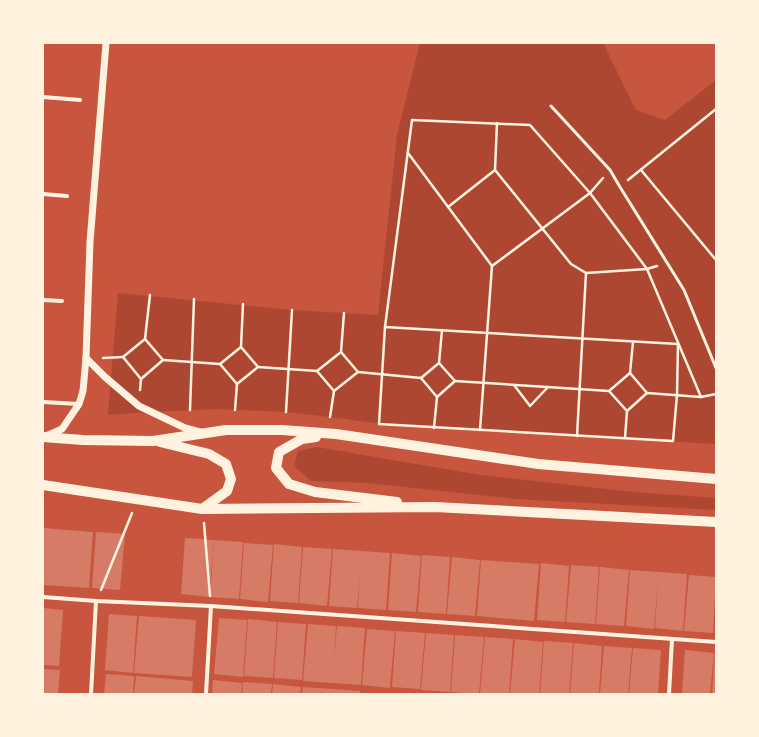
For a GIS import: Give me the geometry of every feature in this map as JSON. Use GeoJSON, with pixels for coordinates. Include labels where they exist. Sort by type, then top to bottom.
{"type":"FeatureCollection","features":[{"type":"Feature","properties":{"kind":"main road"},"geometry":{"type":"LineString","coordinates":[[43,438],[153,441],[226,430],[282,430],[336,434],[538,464],[716,479]]}},
{"type":"Feature","properties":{"kind":"main road"},"geometry":{"type":"LineString","coordinates":[[336,434],[302,439],[290,445],[279,452],[276,468],[289,484],[315,492],[435,507]]}},
{"type":"Feature","properties":{"kind":"main road"},"geometry":{"type":"LineString","coordinates":[[153,441],[209,454],[226,464],[231,479],[227,491],[202,509]]}},
{"type":"Feature","properties":{"kind":"main road"},"geometry":{"type":"LineString","coordinates":[[43,485],[202,509],[435,507],[716,522]]}},
{"type":"Feature","properties":{"kind":"street"},"geometry":{"type":"LineString","coordinates":[[43,438],[62,429],[79,404],[83,391],[86,358],[90,242],[106,43]]}},
{"type":"Feature","properties":{"kind":"street"},"geometry":{"type":"LineString","coordinates":[[43,97],[80,100]]}},
{"type":"Feature","properties":{"kind":"street"},"geometry":{"type":"LineString","coordinates":[[43,194],[67,196]]}},
{"type":"Feature","properties":{"kind":"street"},"geometry":{"type":"LineString","coordinates":[[43,300],[62,301]]}},
{"type":"Feature","properties":{"kind":"street"},"geometry":{"type":"LineString","coordinates":[[86,358],[105,377],[139,406],[185,428],[204,434]]}},
{"type":"Feature","properties":{"kind":"street"},"geometry":{"type":"LineString","coordinates":[[43,402],[79,404]]}},
{"type":"Feature","properties":{"kind":"street"},"geometry":{"type":"LineString","coordinates":[[43,597],[210,606],[716,642]]}},
{"type":"Feature","properties":{"kind":"street"},"geometry":{"type":"LineString","coordinates":[[91,694],[96,601]]}},
{"type":"Feature","properties":{"kind":"street"},"geometry":{"type":"LineString","coordinates":[[206,694],[210,606]]}},
{"type":"Feature","properties":{"kind":"street"},"geometry":{"type":"LineString","coordinates":[[669,694],[672,639]]}},
{"type":"Feature","properties":{"kind":"lane"},"geometry":{"type":"LineString","coordinates":[[551,106],[610,170],[684,290],[716,368]]}},
{"type":"Feature","properties":{"kind":"path"},"geometry":{"type":"LineString","coordinates":[[620,187],[716,109]]}},
{"type":"Feature","properties":{"kind":"path"},"geometry":{"type":"LineString","coordinates":[[385,327],[678,344],[677,395],[673,441],[379,424],[385,327],[412,120],[530,125],[590,193],[647,269],[701,396]]}},
{"type":"Feature","properties":{"kind":"path"},"geometry":{"type":"LineString","coordinates":[[497,123],[495,170],[571,264],[586,273],[647,269],[667,263]]}},
{"type":"Feature","properties":{"kind":"path"},"geometry":{"type":"LineString","coordinates":[[408,152],[492,266],[480,430]]}},
{"type":"Feature","properties":{"kind":"path"},"geometry":{"type":"LineString","coordinates":[[448,207],[495,170]]}},
{"type":"Feature","properties":{"kind":"path"},"geometry":{"type":"LineString","coordinates":[[492,266],[590,193],[610,170]]}},
{"type":"Feature","properties":{"kind":"path"},"geometry":{"type":"LineString","coordinates":[[641,170],[716,260]]}},
{"type":"Feature","properties":{"kind":"path"},"geometry":{"type":"LineString","coordinates":[[577,436],[586,273]]}},
{"type":"Feature","properties":{"kind":"path"},"geometry":{"type":"LineString","coordinates":[[113,357],[123,357],[145,338],[150,295]]}},
{"type":"Feature","properties":{"kind":"path"},"geometry":{"type":"LineString","coordinates":[[190,410],[194,299]]}},
{"type":"Feature","properties":{"kind":"path"},"geometry":{"type":"LineString","coordinates":[[243,304],[241,347],[258,367]]}},
{"type":"Feature","properties":{"kind":"path"},"geometry":{"type":"LineString","coordinates":[[286,412],[292,310]]}},
{"type":"Feature","properties":{"kind":"path"},"geometry":{"type":"LineString","coordinates":[[344,313],[341,352],[358,372]]}},
{"type":"Feature","properties":{"kind":"path"},"geometry":{"type":"LineString","coordinates":[[421,378],[439,363],[442,330]]}},
{"type":"Feature","properties":{"kind":"path"},"geometry":{"type":"LineString","coordinates":[[145,338],[163,360]]}},
{"type":"Feature","properties":{"kind":"path"},"geometry":{"type":"LineString","coordinates":[[609,391],[630,373],[633,341]]}},
{"type":"Feature","properties":{"kind":"path"},"geometry":{"type":"LineString","coordinates":[[123,357],[141,379],[163,360],[220,364],[241,347]]}},
{"type":"Feature","properties":{"kind":"path"},"geometry":{"type":"LineString","coordinates":[[237,384],[258,367],[317,371],[341,352]]}},
{"type":"Feature","properties":{"kind":"path"},"geometry":{"type":"LineString","coordinates":[[439,363],[455,382]]}},
{"type":"Feature","properties":{"kind":"path"},"geometry":{"type":"LineString","coordinates":[[220,364],[237,384],[235,410]]}},
{"type":"Feature","properties":{"kind":"path"},"geometry":{"type":"LineString","coordinates":[[317,371],[334,391]]}},
{"type":"Feature","properties":{"kind":"path"},"geometry":{"type":"LineString","coordinates":[[330,417],[334,391],[358,372],[421,378],[437,397]]}},
{"type":"Feature","properties":{"kind":"path"},"geometry":{"type":"LineString","coordinates":[[630,373],[648,393],[701,396],[716,394]]}},
{"type":"Feature","properties":{"kind":"path"},"geometry":{"type":"LineString","coordinates":[[434,428],[437,397],[455,382],[609,391],[627,411]]}},
{"type":"Feature","properties":{"kind":"path"},"geometry":{"type":"LineString","coordinates":[[513,385],[530,406],[548,387]]}},
{"type":"Feature","properties":{"kind":"path"},"geometry":{"type":"LineString","coordinates":[[625,438],[627,411],[648,393]]}},
{"type":"Feature","properties":{"kind":"path"},"geometry":{"type":"LineString","coordinates":[[96,601],[137,499]]}},
{"type":"Feature","properties":{"kind":"path"},"geometry":{"type":"LineString","coordinates":[[202,509],[210,606]]}},
{"type":"Feature","properties":{"kind":"shaded area"},"geometry":{"type":"Polygon","coordinates":[[[420,43],[603,43],[636,110],[665,120],[716,80],[716,444],[390,425],[286,412],[217,409],[108,415],[118,293],[292,310],[378,315],[397,135],[420,43]]]}},
{"type":"Feature","properties":{"kind":"shaded area"},"geometry":{"type":"Polygon","coordinates":[[[317,447],[480,475],[633,492],[716,498],[716,510],[516,499],[367,483],[311,481],[294,466],[298,451],[317,447]]]}},
{"type":"Feature","properties":{"kind":"building"},"geometry":{"type":"Polygon","coordinates":[[[43,528],[93,532],[89,588],[43,585],[43,528]]]}},
{"type":"Feature","properties":{"kind":"building"},"geometry":{"type":"Polygon","coordinates":[[[96,532],[125,534],[120,590],[92,588],[96,532]]]}},
{"type":"Feature","properties":{"kind":"building"},"geometry":{"type":"Polygon","coordinates":[[[185,538],[214,540],[209,597],[181,594],[185,538]]]}},
{"type":"Feature","properties":{"kind":"building"},"geometry":{"type":"Polygon","coordinates":[[[214,540],[243,542],[239,599],[210,597],[214,540]]]}},
{"type":"Feature","properties":{"kind":"building"},"geometry":{"type":"Polygon","coordinates":[[[244,543],[273,545],[268,602],[240,599],[244,543]]]}},
{"type":"Feature","properties":{"kind":"building"},"geometry":{"type":"Polygon","coordinates":[[[274,544],[302,547],[298,603],[270,601],[274,544]]]}},
{"type":"Feature","properties":{"kind":"building"},"geometry":{"type":"Polygon","coordinates":[[[303,547],[332,549],[327,606],[299,603],[303,547]]]}},
{"type":"Feature","properties":{"kind":"building"},"geometry":{"type":"Polygon","coordinates":[[[333,549],[390,553],[386,610],[358,608],[360,575],[357,608],[329,606],[333,549]]]}},
{"type":"Feature","properties":{"kind":"building"},"geometry":{"type":"Polygon","coordinates":[[[392,553],[421,556],[416,612],[388,610],[392,553]]]}},
{"type":"Feature","properties":{"kind":"building"},"geometry":{"type":"Polygon","coordinates":[[[422,555],[450,557],[446,614],[418,612],[422,555]]]}},
{"type":"Feature","properties":{"kind":"building"},"geometry":{"type":"Polygon","coordinates":[[[452,557],[480,560],[475,616],[447,614],[452,557]]]}},
{"type":"Feature","properties":{"kind":"building"},"geometry":{"type":"Polygon","coordinates":[[[481,560],[539,564],[534,621],[477,616],[481,560]]]}},
{"type":"Feature","properties":{"kind":"building"},"geometry":{"type":"Polygon","coordinates":[[[541,563],[569,566],[565,622],[537,620],[541,563]]]}},
{"type":"Feature","properties":{"kind":"building"},"geometry":{"type":"Polygon","coordinates":[[[571,565],[599,567],[595,624],[566,622],[571,565]]]}},
{"type":"Feature","properties":{"kind":"building"},"geometry":{"type":"Polygon","coordinates":[[[600,567],[629,570],[624,626],[596,624],[600,567]]]}},
{"type":"Feature","properties":{"kind":"building"},"geometry":{"type":"Polygon","coordinates":[[[630,570],[687,574],[683,631],[655,628],[658,578],[654,629],[626,626],[630,570]]]}},
{"type":"Feature","properties":{"kind":"building"},"geometry":{"type":"Polygon","coordinates":[[[689,575],[716,577],[713,633],[684,631],[689,575]]]}},
{"type":"Feature","properties":{"kind":"building"},"geometry":{"type":"Polygon","coordinates":[[[43,608],[63,610],[59,666],[43,665],[43,608]]]}},
{"type":"Feature","properties":{"kind":"building"},"geometry":{"type":"Polygon","coordinates":[[[109,614],[137,616],[133,673],[105,670],[109,614]]]}},
{"type":"Feature","properties":{"kind":"building"},"geometry":{"type":"Polygon","coordinates":[[[139,616],[196,620],[192,677],[134,673],[139,616]]]}},
{"type":"Feature","properties":{"kind":"building"},"geometry":{"type":"Polygon","coordinates":[[[219,618],[247,620],[243,677],[214,674],[219,618]]]}},
{"type":"Feature","properties":{"kind":"building"},"geometry":{"type":"Polygon","coordinates":[[[248,619],[277,622],[273,678],[244,676],[248,619]]]}},
{"type":"Feature","properties":{"kind":"building"},"geometry":{"type":"Polygon","coordinates":[[[278,622],[306,624],[302,680],[274,678],[278,622]]]}},
{"type":"Feature","properties":{"kind":"building"},"geometry":{"type":"Polygon","coordinates":[[[308,624],[336,626],[334,660],[337,626],[365,628],[361,685],[303,681],[308,624]]]}},
{"type":"Feature","properties":{"kind":"building"},"geometry":{"type":"Polygon","coordinates":[[[367,629],[395,631],[390,688],[362,685],[367,629]]]}},
{"type":"Feature","properties":{"kind":"building"},"geometry":{"type":"Polygon","coordinates":[[[396,631],[425,633],[420,689],[392,687],[396,631]]]}},
{"type":"Feature","properties":{"kind":"building"},"geometry":{"type":"Polygon","coordinates":[[[426,633],[454,635],[450,692],[421,690],[426,633]]]}},
{"type":"Feature","properties":{"kind":"building"},"geometry":{"type":"Polygon","coordinates":[[[455,635],[484,637],[479,694],[451,692],[455,635]]]}},
{"type":"Feature","properties":{"kind":"building"},"geometry":{"type":"Polygon","coordinates":[[[485,637],[513,639],[509,694],[480,694],[485,637]]]}},
{"type":"Feature","properties":{"kind":"building"},"geometry":{"type":"Polygon","coordinates":[[[515,639],[543,642],[539,694],[510,694],[515,639]]]}},
{"type":"Feature","properties":{"kind":"building"},"geometry":{"type":"Polygon","coordinates":[[[544,641],[573,643],[569,694],[540,694],[544,641]]]}},
{"type":"Feature","properties":{"kind":"building"},"geometry":{"type":"Polygon","coordinates":[[[574,643],[602,646],[599,694],[570,694],[574,643]]]}},
{"type":"Feature","properties":{"kind":"building"},"geometry":{"type":"Polygon","coordinates":[[[604,646],[632,648],[628,694],[600,694],[604,646]]]}},
{"type":"Feature","properties":{"kind":"building"},"geometry":{"type":"Polygon","coordinates":[[[633,648],[661,650],[658,694],[629,694],[633,648]]]}},
{"type":"Feature","properties":{"kind":"building"},"geometry":{"type":"Polygon","coordinates":[[[685,650],[714,653],[710,694],[682,694],[685,650]]]}},
{"type":"Feature","properties":{"kind":"building"},"geometry":{"type":"Polygon","coordinates":[[[715,650],[716,694],[712,694],[715,650]]]}},
{"type":"Feature","properties":{"kind":"building"},"geometry":{"type":"Polygon","coordinates":[[[43,669],[60,670],[58,694],[43,694],[43,669]]]}},
{"type":"Feature","properties":{"kind":"building"},"geometry":{"type":"Polygon","coordinates":[[[106,674],[134,676],[133,694],[104,694],[106,674]]]}},
{"type":"Feature","properties":{"kind":"building"},"geometry":{"type":"Polygon","coordinates":[[[136,676],[193,681],[192,694],[134,694],[136,676]]]}},
{"type":"Feature","properties":{"kind":"building"},"geometry":{"type":"Polygon","coordinates":[[[213,680],[242,683],[241,694],[212,694],[213,680]]]}},
{"type":"Feature","properties":{"kind":"building"},"geometry":{"type":"Polygon","coordinates":[[[243,682],[272,684],[271,694],[242,694],[243,682]]]}},
{"type":"Feature","properties":{"kind":"building"},"geometry":{"type":"Polygon","coordinates":[[[273,684],[301,687],[300,694],[272,694],[273,684]]]}},
{"type":"Feature","properties":{"kind":"building"},"geometry":{"type":"Polygon","coordinates":[[[303,687],[360,691],[360,694],[302,694],[303,687]]]}}]}
